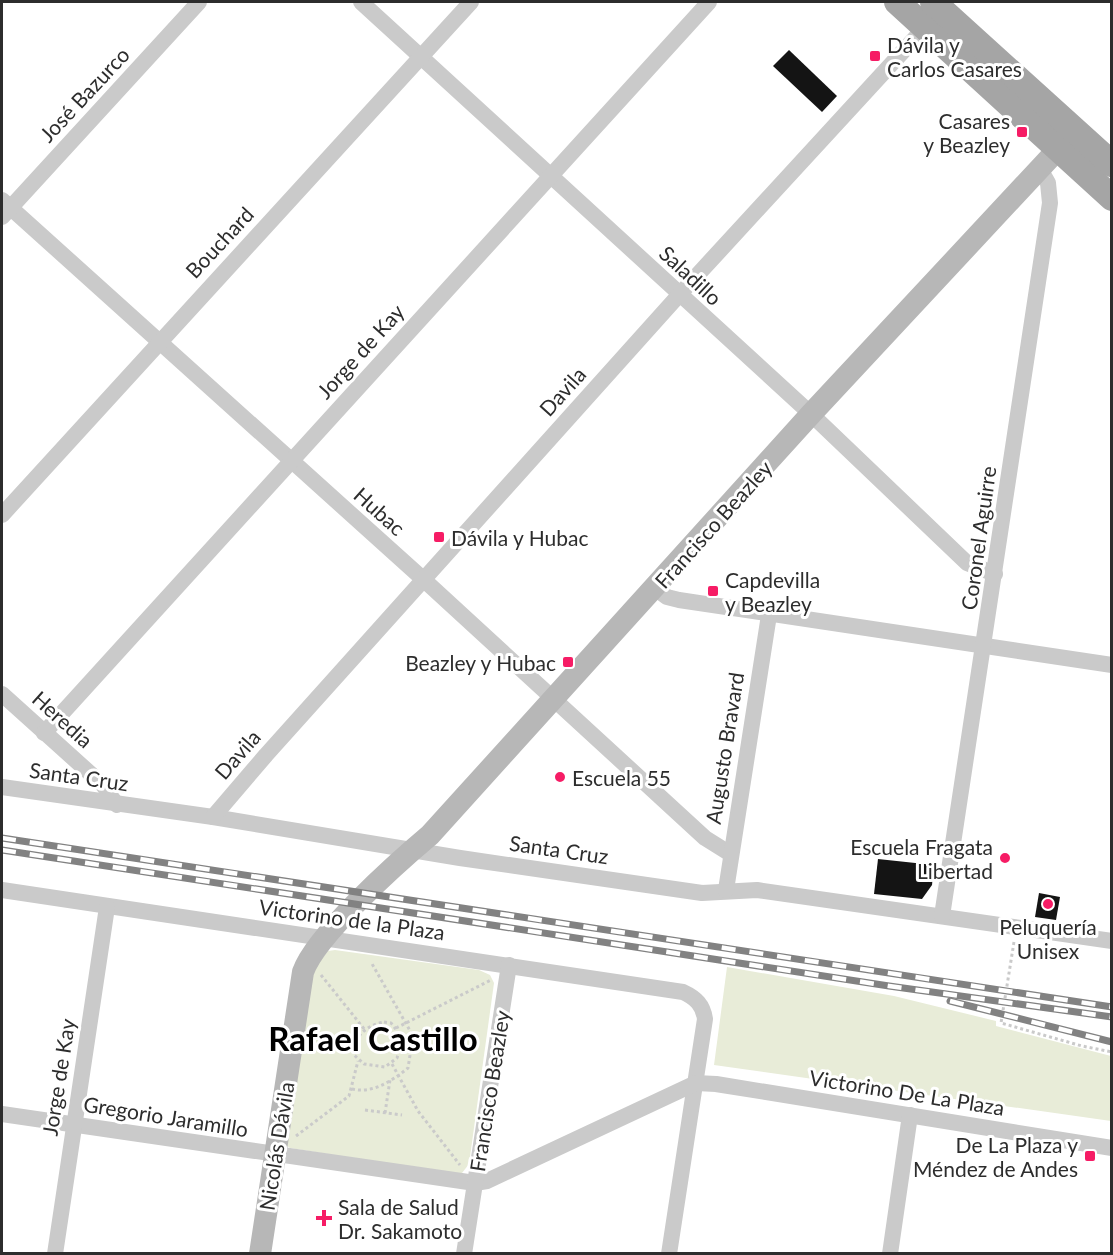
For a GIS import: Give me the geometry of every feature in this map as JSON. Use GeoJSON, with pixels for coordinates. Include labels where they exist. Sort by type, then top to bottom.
{"type":"FeatureCollection","features":[{"type":"Feature","properties":{"kind":"main road"},"geometry":{"type":"LineString","coordinates":[[897,2],[937,10],[1108,154]]}},
{"type":"Feature","properties":{"kind":"main road"},"geometry":{"type":"LineString","coordinates":[[937,10],[1059,148],[1112,198]]}},
{"type":"Feature","properties":{"kind":"street","name":"José Bazurco"},"geometry":{"type":"LineString","coordinates":[[4,208],[199,2]]}},
{"type":"Feature","properties":{"kind":"street","name":"Saladillo"},"geometry":{"type":"LineString","coordinates":[[361,2],[811,414],[967,563],[995,574]]}},
{"type":"Feature","properties":{"kind":"street","name":"Bouchard"},"geometry":{"type":"LineString","coordinates":[[2,515],[471,2]]}},
{"type":"Feature","properties":{"kind":"street","name":"Jorge de Kay"},"geometry":{"type":"LineString","coordinates":[[44,733],[709,2]]}},
{"type":"Feature","properties":{"kind":"street","name":"Davila"},"geometry":{"type":"LineString","coordinates":[[213,817],[423,579],[937,10]]}},
{"type":"Feature","properties":{"kind":"street"},"geometry":{"type":"LineString","coordinates":[[1059,148],[1108,154]]}},
{"type":"Feature","properties":{"kind":"street","name":"Francisco Beazley"},"geometry":{"type":"LineString","coordinates":[[325,938],[430,835],[811,414],[1059,148]]}},
{"type":"Feature","properties":{"kind":"street","name":"Coronel Aguirre"},"geometry":{"type":"LineString","coordinates":[[942,916],[985,645],[1050,203],[1048,183],[1040,169]]}},
{"type":"Feature","properties":{"kind":"street","name":"Hubac"},"geometry":{"type":"LineString","coordinates":[[4,208],[159,341],[705,838],[729,853]]}},
{"type":"Feature","properties":{"kind":"street"},"geometry":{"type":"LineString","coordinates":[[655,588],[667,597],[679,600],[1112,665]]}},
{"type":"Feature","properties":{"kind":"street","name":"Augusto Bravard"},"geometry":{"type":"LineString","coordinates":[[726,890],[729,853],[769,615]]}},
{"type":"Feature","properties":{"kind":"street","name":"Heredia"},"geometry":{"type":"LineString","coordinates":[[2,694],[103,785],[117,805]]}},
{"type":"Feature","properties":{"kind":"street","name":"Santa Cruz"},"geometry":{"type":"LineString","coordinates":[[2,787],[213,817],[702,893],[757,890],[1112,942]]}},
{"type":"Feature","properties":{"kind":"street","name":"Victorino de la Plaza"},"geometry":{"type":"LineString","coordinates":[[2,890],[359,942],[508,969],[683,992],[694,998],[704,1010],[705,1019],[696,1083]]}},
{"type":"Feature","properties":{"kind":"street","name":"Jorge de Kay"},"geometry":{"type":"LineString","coordinates":[[55,1254],[108,907]]}},
{"type":"Feature","properties":{"kind":"street","name":"Nicolás Dávila"},"geometry":{"type":"LineString","coordinates":[[260,1254],[303,972],[308,959],[325,938]]}},
{"type":"Feature","properties":{"kind":"street","name":"Francisco Beazley"},"geometry":{"type":"LineString","coordinates":[[464,1254],[508,969]]}},
{"type":"Feature","properties":{"kind":"street"},"geometry":{"type":"LineString","coordinates":[[669,1254],[696,1083]]}},
{"type":"Feature","properties":{"kind":"street","name":"Gregorio Jaramillo"},"geometry":{"type":"LineString","coordinates":[[2,1114],[475,1183],[487,1181],[696,1083]]}},
{"type":"Feature","properties":{"kind":"street","name":"Victorino De La Plaza"},"geometry":{"type":"LineString","coordinates":[[696,1083],[716,1084],[1112,1148]]}},
{"type":"Feature","properties":{"kind":"street"},"geometry":{"type":"LineString","coordinates":[[890,1254],[910,1115]]}},
{"type":"Feature","properties":{"kind":"path"},"geometry":{"type":"LineString","coordinates":[[1016,928],[1001,1023],[1082,1047],[1112,1052]]}},
{"type":"Feature","properties":{"kind":"path"},"geometry":{"type":"LineString","coordinates":[[352,1089],[362,1092],[373,1089],[400,1075],[408,1068],[413,1036],[359,942]]}},
{"type":"Feature","properties":{"kind":"path"},"geometry":{"type":"LineString","coordinates":[[308,959],[365,1030]]}},
{"type":"Feature","properties":{"kind":"path"},"geometry":{"type":"LineString","coordinates":[[396,1028],[508,969]]}},
{"type":"Feature","properties":{"kind":"path"},"geometry":{"type":"LineString","coordinates":[[275,1153],[344,1101],[352,1089],[358,1061],[353,1049],[365,1030],[384,1022],[396,1028]]}},
{"type":"Feature","properties":{"kind":"path"},"geometry":{"type":"LineString","coordinates":[[358,1061],[373,1067],[392,1064],[399,1053],[396,1028]]}},
{"type":"Feature","properties":{"kind":"path"},"geometry":{"type":"LineString","coordinates":[[392,1064],[418,1111],[475,1183]]}},
{"type":"Feature","properties":{"kind":"path"},"geometry":{"type":"LineString","coordinates":[[385,1113],[390,1080]]}},
{"type":"Feature","properties":{"kind":"path"},"geometry":{"type":"LineString","coordinates":[[365,1110],[402,1115]]}},
{"type":"Feature","properties":{"kind":"green space"},"geometry":{"type":"Polygon","coordinates":[[[335,950],[479,970],[490,975],[494,983],[469,1164],[462,1173],[455,1174],[290,1148],[286,1145],[312,971],[328,951],[335,950]]]}},
{"type":"Feature","properties":{"kind":"green space"},"geometry":{"type":"Polygon","coordinates":[[[727,967],[894,996],[996,1021],[996,1026],[1111,1056],[1111,1121],[714,1065],[727,967]]]}},
{"type":"Feature","properties":{"kind":"building"},"geometry":{"type":"Polygon","coordinates":[[[789,50],[837,96],[822,112],[773,66],[789,50]]]}},
{"type":"Feature","properties":{"kind":"building"},"geometry":{"type":"Polygon","coordinates":[[[878,859],[934,865],[932,885],[922,899],[874,894],[878,859]]]}},
{"type":"Feature","properties":{"kind":"building","name":"Peluquería Unisex"},"geometry":{"type":"Polygon","coordinates":[[[1039,893],[1060,897],[1056,920],[1035,917],[1039,893]]]}},
{"type":"Feature","properties":{"kind":"railway"},"geometry":{"type":"LineString","coordinates":[[2,838],[1112,1007]]}},
{"type":"Feature","properties":{"kind":"railway"},"geometry":{"type":"LineString","coordinates":[[2,850],[889,986],[1112,1017]]}},
{"type":"Feature","properties":{"kind":"railway"},"geometry":{"type":"LineString","coordinates":[[950,1001],[1112,1042]]}},
{"type":"Feature","properties":{"kind":"place","name":"Dávila y Carlos Casares"},"geometry":{"type":"Point","coordinates":[875,56]}},
{"type":"Feature","properties":{"kind":"place","name":"Casares y Beazley"},"geometry":{"type":"Point","coordinates":[1022,132]}},
{"type":"Feature","properties":{"kind":"place","name":"Dávila y Hubac"},"geometry":{"type":"Point","coordinates":[439,537]}},
{"type":"Feature","properties":{"kind":"place","name":"Capdevilla y Beazley"},"geometry":{"type":"Point","coordinates":[713,591]}},
{"type":"Feature","properties":{"kind":"place","name":"Beazley y Hubac"},"geometry":{"type":"Point","coordinates":[568,662]}},
{"type":"Feature","properties":{"kind":"place","name":"Escuela 55"},"geometry":{"type":"Point","coordinates":[560,777]}},
{"type":"Feature","properties":{"kind":"place","name":"Escuela Fragata Libertad"},"geometry":{"type":"Point","coordinates":[1005,858]}},
{"type":"Feature","properties":{"kind":"place","name":"Peluquería Unisex"},"geometry":{"type":"Point","coordinates":[1048,904]}},
{"type":"Feature","properties":{"kind":"place","name":"De La Plaza y Méndez de Andes"},"geometry":{"type":"Point","coordinates":[1090,1156]}},
{"type":"Feature","properties":{"kind":"place","name":"Sala de Salud Dr. Sakamoto"},"geometry":{"type":"Point","coordinates":[324,1218]}},
{"type":"Feature","properties":{"kind":"district","name":"Rafael Castillo"},"geometry":{"type":"Point","coordinates":[373,1038]}}]}
